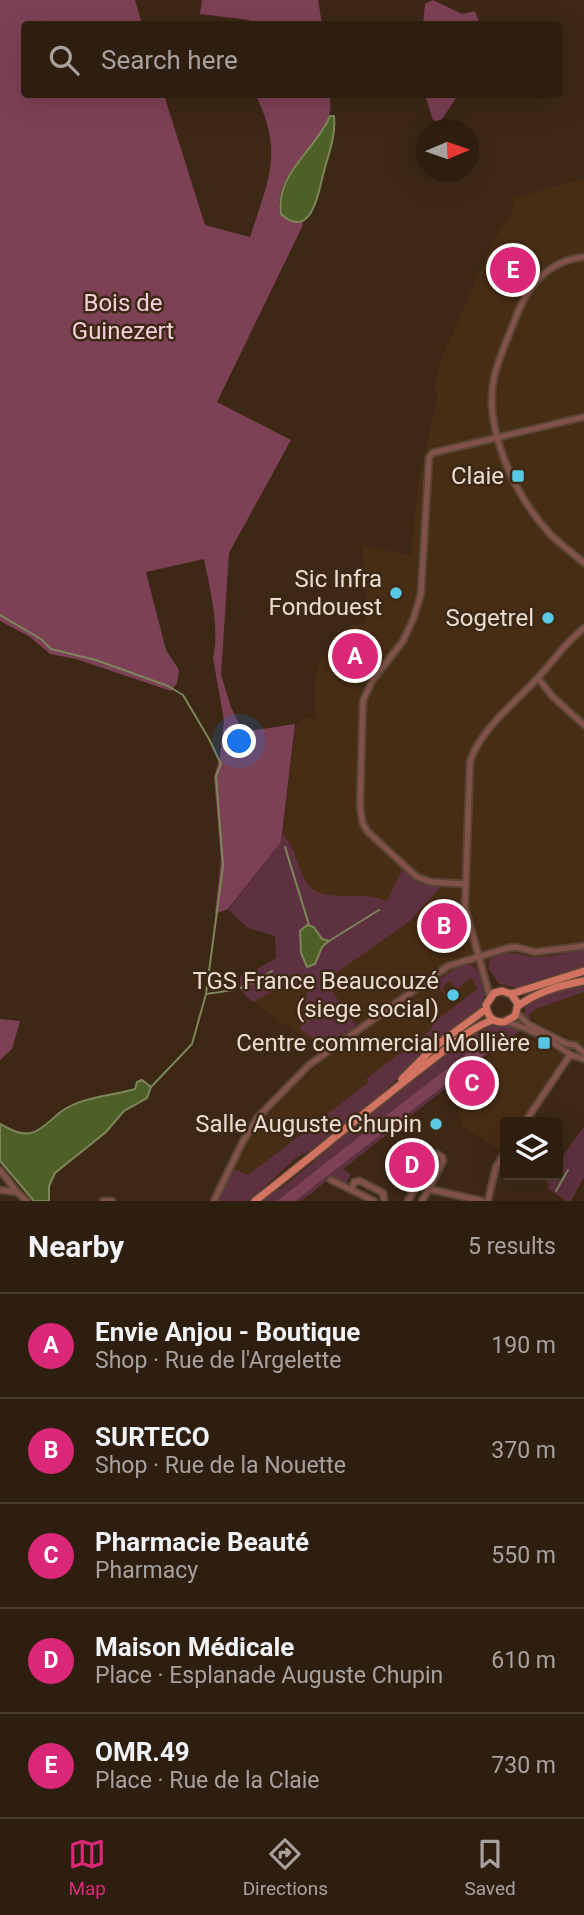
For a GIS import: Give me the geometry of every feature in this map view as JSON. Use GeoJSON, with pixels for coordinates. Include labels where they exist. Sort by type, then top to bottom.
{"type":"FeatureCollection","features":[{"type":"Feature","properties":{"kind":"main road"},"geometry":{"type":"LineString","coordinates":[[381,1099],[433,1048],[486,1009],[490,997],[502,991],[511,994],[584,971]]}},
{"type":"Feature","properties":{"kind":"main road"},"geometry":{"type":"LineString","coordinates":[[255,1201],[381,1099],[483,1023],[493,1020],[506,1022],[533,997],[564,985],[584,981]]}},
{"type":"Feature","properties":{"kind":"main road"},"geometry":{"type":"LineString","coordinates":[[511,994],[517,1010]]}},
{"type":"Feature","properties":{"kind":"main road"},"geometry":{"type":"LineString","coordinates":[[486,1009],[493,1020]]}},
{"type":"Feature","properties":{"kind":"street"},"geometry":{"type":"LineString","coordinates":[[584,257],[558,264],[537,278],[524,295],[494,377],[492,409],[497,437],[520,492],[552,535],[584,563]]}},
{"type":"Feature","properties":{"kind":"street"},"geometry":{"type":"LineString","coordinates":[[465,884],[431,882],[417,877],[373,838],[363,824],[360,807],[362,713],[367,691],[403,641],[418,605],[429,458],[432,453],[584,417]]}},
{"type":"Feature","properties":{"kind":"street"},"geometry":{"type":"LineString","coordinates":[[490,997],[466,916],[470,762],[478,743],[538,678],[569,639],[584,628]]}},
{"type":"Feature","properties":{"kind":"street"},"geometry":{"type":"LineString","coordinates":[[538,678],[553,697],[584,724]]}},
{"type":"Feature","properties":{"kind":"street"},"geometry":{"type":"LineString","coordinates":[[214,1201],[249,1129],[272,1102],[325,1052],[448,966],[508,948],[516,947],[535,952],[584,946]]}},
{"type":"Feature","properties":{"kind":"street"},"geometry":{"type":"LineString","coordinates":[[486,977],[502,991]]}},
{"type":"Feature","properties":{"kind":"street"},"geometry":{"type":"LineString","coordinates":[[517,1010],[528,1024],[584,1059]]}},
{"type":"Feature","properties":{"kind":"street"},"geometry":{"type":"LineString","coordinates":[[506,1022],[574,1052]]}},
{"type":"Feature","properties":{"kind":"street"},"geometry":{"type":"LineString","coordinates":[[528,1117],[574,1052]]}},
{"type":"Feature","properties":{"kind":"street"},"geometry":{"type":"LineString","coordinates":[[272,1102],[277,1108]]}},
{"type":"Feature","properties":{"kind":"street"},"geometry":{"type":"LineString","coordinates":[[408,1201],[432,1155],[437,1154],[443,1161],[422,1201]]}},
{"type":"Feature","properties":{"kind":"street"},"geometry":{"type":"LineString","coordinates":[[417,1184],[486,1201],[500,1160]]}},
{"type":"Feature","properties":{"kind":"street"},"geometry":{"type":"LineString","coordinates":[[0,1170],[27,1201]]}},
{"type":"Feature","properties":{"kind":"street"},"geometry":{"type":"LineString","coordinates":[[331,1180],[374,1201]]}},
{"type":"Feature","properties":{"kind":"street"},"geometry":{"type":"LineString","coordinates":[[352,1189],[354,1182],[360,1181],[383,1193],[385,1201]]}},
{"type":"Feature","properties":{"kind":"street"},"geometry":{"type":"LineString","coordinates":[[0,1190],[17,1192]]}},
{"type":"Feature","properties":{"kind":"street"},"geometry":{"type":"LineString","coordinates":[[103,1201],[112,1201]]}},
{"type":"Feature","properties":{"kind":"shaded area"},"geometry":{"type":"Polygon","coordinates":[[[330,116],[334,116],[333,137],[316,200],[307,218],[300,222],[292,221],[281,214],[284,186],[330,116]]]}},
{"type":"Feature","properties":{"kind":"shaded area"},"geometry":{"type":"Polygon","coordinates":[[[584,179],[584,953],[529,960],[507,952],[477,970],[481,988],[438,1030],[248,1175],[232,1168],[243,1144],[262,1117],[328,1056],[323,1049],[279,1021],[241,992],[241,975],[252,977],[254,971],[276,958],[275,936],[248,928],[228,910],[282,842],[296,725],[304,718],[315,718],[315,680],[319,664],[345,631],[352,625],[366,623],[368,612],[362,545],[411,556],[418,483],[437,400],[437,393],[434,391],[442,357],[494,240],[514,208],[512,198],[584,179]]]}},
{"type":"Feature","properties":{"kind":"shaded area"},"geometry":{"type":"Polygon","coordinates":[[[283,834],[307,884],[318,892],[334,896],[368,896],[387,901],[402,869],[421,883],[441,887],[410,921],[325,981],[356,1026],[326,1047],[300,1029],[308,989],[287,983],[253,1002],[240,984],[241,975],[252,977],[254,971],[276,958],[275,936],[248,928],[228,910],[281,842],[283,834]]]}},
{"type":"Feature","properties":{"kind":"shaded area"},"geometry":{"type":"Polygon","coordinates":[[[307,925],[314,927],[322,939],[329,941],[322,947],[315,964],[307,967],[301,953],[300,931],[307,925]]]}},
{"type":"Feature","properties":{"kind":"shaded area"},"geometry":{"type":"Polygon","coordinates":[[[584,950],[584,969],[521,988],[499,984],[488,968],[490,959],[503,953],[539,957],[584,950]]]}},
{"type":"Feature","properties":{"kind":"shaded area"},"geometry":{"type":"Polygon","coordinates":[[[464,965],[471,965],[478,971],[486,988],[481,1009],[420,1057],[371,1104],[314,1149],[296,1158],[249,1201],[217,1201],[232,1168],[248,1175],[369,1082],[366,1079],[432,1029],[432,1024],[477,989],[471,977],[456,990],[452,983],[447,982],[443,988],[447,997],[435,982],[464,965]]]}},
{"type":"Feature","properties":{"kind":"shaded area"},"geometry":{"type":"Polygon","coordinates":[[[584,982],[584,992],[536,1009],[529,1014],[531,1020],[524,1016],[526,1005],[536,1000],[535,998],[584,982]]]}},
{"type":"Feature","properties":{"kind":"shaded area"},"geometry":{"type":"Polygon","coordinates":[[[584,992],[584,1046],[530,1018],[529,1013],[536,1009],[584,992]]]}},
{"type":"Feature","properties":{"kind":"shaded area"},"geometry":{"type":"Polygon","coordinates":[[[482,1026],[520,1031],[454,1079],[454,1082],[343,1169],[351,1174],[346,1184],[332,1177],[301,1201],[259,1201],[271,1191],[280,1189],[315,1161],[315,1156],[449,1050],[482,1026]]]}},
{"type":"Feature","properties":{"kind":"shaded area","name":"Centre commercial Mollière"},"geometry":{"type":"Polygon","coordinates":[[[513,1038],[526,1038],[565,1056],[524,1117],[500,1117],[500,1151],[462,1125],[454,1082],[513,1038]]]}},
{"type":"Feature","properties":{"kind":"shaded area"},"geometry":{"type":"Polygon","coordinates":[[[142,1080],[151,1087],[147,1098],[124,1111],[106,1132],[55,1173],[49,1186],[49,1201],[34,1201],[0,1161],[0,1124],[18,1132],[35,1132],[71,1106],[89,1099],[135,1089],[137,1082],[142,1080]]]}},
{"type":"Feature","properties":{"kind":"shaded area"},"geometry":{"type":"Polygon","coordinates":[[[584,1126],[584,1177],[571,1201],[566,1201],[548,1189],[549,1184],[545,1181],[563,1180],[563,1156],[584,1126]]]}},
{"type":"Feature","properties":{"kind":"green space","name":"Bois de Guinezert"},"geometry":{"type":"Polygon","coordinates":[[[0,0],[135,0],[141,21],[21,21],[21,98],[165,98],[205,225],[250,237],[267,183],[271,151],[265,116],[257,98],[330,98],[326,125],[291,171],[280,197],[280,214],[295,222],[303,220],[302,227],[217,402],[291,440],[229,553],[221,675],[231,707],[243,732],[295,724],[281,842],[228,909],[215,914],[221,859],[214,777],[220,756],[224,721],[213,658],[213,608],[204,559],[146,572],[166,650],[179,670],[177,683],[171,691],[76,659],[50,654],[30,637],[0,621],[0,0]]]}},
{"type":"Feature","properties":{"kind":"green space"},"geometry":{"type":"Polygon","coordinates":[[[202,0],[318,0],[322,21],[249,21],[200,14],[202,0]]]}},
{"type":"Feature","properties":{"kind":"green space"},"geometry":{"type":"Polygon","coordinates":[[[433,0],[462,14],[475,11],[479,21],[423,21],[425,4],[433,0]]]}},
{"type":"Feature","properties":{"kind":"green space"},"geometry":{"type":"Polygon","coordinates":[[[426,98],[456,98],[442,119],[433,119],[426,98]]]}},
{"type":"Feature","properties":{"kind":"green space"},"geometry":{"type":"Polygon","coordinates":[[[0,1019],[20,1021],[12,1049],[0,1060],[0,1019]]]}},
{"type":"Feature","properties":{"kind":"green space"},"geometry":{"type":"Polygon","coordinates":[[[486,1042],[491,1046],[486,1053],[295,1201],[277,1201],[419,1090],[486,1042]]]}},
{"type":"Feature","properties":{"kind":"waterway"},"geometry":{"type":"LineString","coordinates":[[0,615],[41,639],[51,649],[96,660],[168,686],[183,695],[209,739],[221,764],[216,776],[223,866],[206,994]]}},
{"type":"Feature","properties":{"kind":"waterway"},"geometry":{"type":"LineString","coordinates":[[285,847],[309,925]]}},
{"type":"Feature","properties":{"kind":"waterway"},"geometry":{"type":"LineString","coordinates":[[329,941],[379,910]]}},
{"type":"Feature","properties":{"kind":"waterway"},"geometry":{"type":"LineString","coordinates":[[241,988],[272,971]]}},
{"type":"Feature","properties":{"kind":"waterway"},"geometry":{"type":"LineString","coordinates":[[151,1087],[192,1044],[206,994],[233,990]]}},
{"type":"Feature","properties":{"kind":"waterway"},"geometry":{"type":"LineString","coordinates":[[556,1191],[568,1170]]}},
{"type":"Feature","properties":{"kind":"place","name":"OMR.49"},"geometry":{"type":"Point","coordinates":[513,270]}},
{"type":"Feature","properties":{"kind":"place","name":"Claie"},"geometry":{"type":"Point","coordinates":[518,476]}},
{"type":"Feature","properties":{"kind":"place","name":"Sic Infra Fondouest"},"geometry":{"type":"Point","coordinates":[396,593]}},
{"type":"Feature","properties":{"kind":"place","name":"Sogetrel"},"geometry":{"type":"Point","coordinates":[548,618]}},
{"type":"Feature","properties":{"kind":"place","name":"Envie Anjou - Boutique"},"geometry":{"type":"Point","coordinates":[355,656]}},
{"type":"Feature","properties":{"kind":"place","name":"SURTECO"},"geometry":{"type":"Point","coordinates":[444,926]}},
{"type":"Feature","properties":{"kind":"place","name":"TGS France Beaucouzé (siege social)"},"geometry":{"type":"Point","coordinates":[453,995]}},
{"type":"Feature","properties":{"kind":"place","name":"Centre commercial Mollière"},"geometry":{"type":"Point","coordinates":[544,1043]}},
{"type":"Feature","properties":{"kind":"place","name":"Pharmacie Beauté"},"geometry":{"type":"Point","coordinates":[472,1083]}},
{"type":"Feature","properties":{"kind":"place","name":"Salle Auguste Chupin"},"geometry":{"type":"Point","coordinates":[436,1124]}},
{"type":"Feature","properties":{"kind":"place","name":"Maison Médicale"},"geometry":{"type":"Point","coordinates":[412,1165]}}]}
